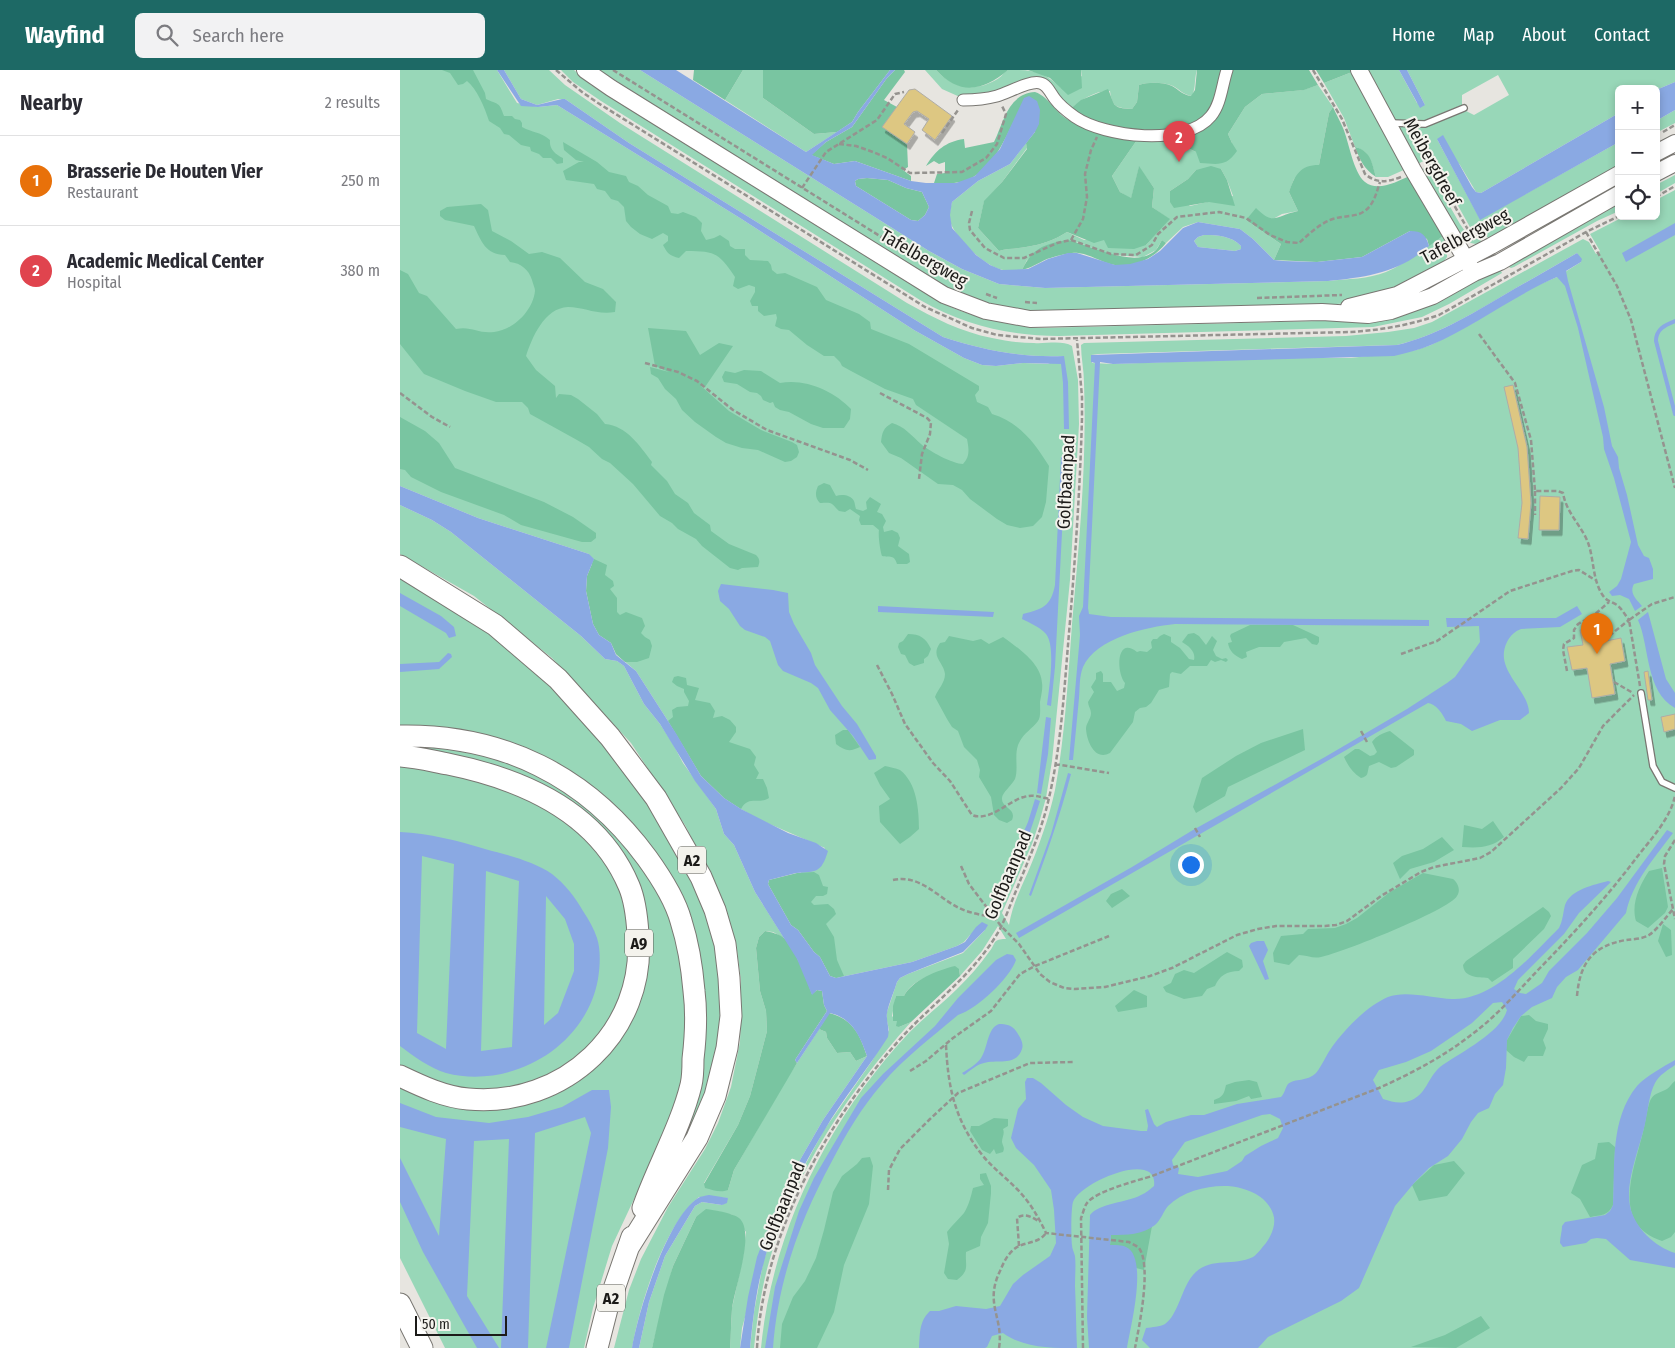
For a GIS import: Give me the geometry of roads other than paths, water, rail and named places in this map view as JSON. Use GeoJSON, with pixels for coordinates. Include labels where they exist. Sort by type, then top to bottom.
{"type":"FeatureCollection","features":[{"type":"Feature","properties":{"kind":"highway","name":"A2"},"geometry":{"type":"LineString","coordinates":[[400,566],[495,625],[558,679],[610,738],[656,798],[701,877],[715,910],[724,944],[729,978],[731,1016],[727,1048],[715,1096],[697,1138],[628,1248]]}},
{"type":"Feature","properties":{"kind":"highway","name":"A2"},"geometry":{"type":"LineString","coordinates":[[400,736],[482,744],[512,754],[552,772],[588,795],[617,821],[660,875],[681,919],[692,967],[697,1019],[691,1084],[628,1248],[607,1308],[597,1348]]}},
{"type":"Feature","properties":{"kind":"highway","name":"A9"},"geometry":{"type":"LineString","coordinates":[[400,756],[458,766],[496,776],[540,793],[572,813],[586,825],[615,860],[629,886],[637,919],[640,951],[634,989],[622,1018],[607,1040],[585,1064],[556,1083],[527,1095],[492,1100],[466,1099],[441,1093],[400,1076]]}},
{"type":"Feature","properties":{"kind":"highway"},"geometry":{"type":"LineString","coordinates":[[400,1304],[422,1348]]}},
{"type":"Feature","properties":{"kind":"street","name":"Tafelbergweg"},"geometry":{"type":"LineString","coordinates":[[585,70],[944,295],[974,308],[999,315],[1047,320],[1322,312],[1366,304],[1397,295],[1465,260],[1617,175]]}},
{"type":"Feature","properties":{"kind":"street"},"geometry":{"type":"LineString","coordinates":[[963,100],[996,96],[1040,83],[1076,118],[1101,128],[1126,133],[1161,135],[1180,133],[1197,127],[1211,116],[1217,106],[1228,70]]}},
{"type":"Feature","properties":{"kind":"street","name":"Meibergdreef"},"geometry":{"type":"LineString","coordinates":[[1359,70],[1465,260]]}},
{"type":"Feature","properties":{"kind":"street"},"geometry":{"type":"LineString","coordinates":[[1660,151],[1675,143]]}},
{"type":"Feature","properties":{"kind":"street"},"geometry":{"type":"LineString","coordinates":[[1660,171],[1675,162]]}},
{"type":"Feature","properties":{"kind":"street","name":"Tafelbergweg"},"geometry":{"type":"LineString","coordinates":[[1465,260],[1500,262],[1615,196]]}},
{"type":"Feature","properties":{"kind":"lane"},"geometry":{"type":"LineString","coordinates":[[1387,123],[1425,124],[1464,108]]}},
{"type":"Feature","properties":{"kind":"lane"},"geometry":{"type":"LineString","coordinates":[[1638,694],[1653,766],[1662,782],[1675,788]]}},
{"type":"Feature","properties":{"kind":"water"},"geometry":{"type":"Polygon","coordinates":[[[497,70],[504,70],[521,99],[537,105],[565,99],[629,143],[943,337],[1003,352],[1033,356],[1064,356],[1068,382],[1069,429],[1064,429],[1061,364],[1023,363],[996,366],[982,365],[964,358],[914,330],[740,218],[557,105],[521,106],[497,70]]]}},
{"type":"Feature","properties":{"kind":"water"},"geometry":{"type":"Polygon","coordinates":[[[640,70],[676,70],[806,152],[852,122],[890,70],[895,70],[887,78],[852,127],[826,142],[812,155],[834,164],[855,161],[911,181],[926,183],[956,183],[975,176],[1000,149],[1024,98],[1029,96],[1037,101],[1040,110],[1039,124],[1035,132],[1010,164],[978,181],[952,202],[950,215],[952,228],[976,255],[990,265],[1002,270],[1028,269],[1048,259],[1068,253],[1077,253],[1115,265],[1130,264],[1148,259],[1160,251],[1183,228],[1198,222],[1240,229],[1274,260],[1283,261],[1317,262],[1362,257],[1410,231],[1423,234],[1429,246],[1418,255],[1394,268],[1369,275],[1328,281],[1045,288],[999,284],[962,269],[929,251],[640,70]],[[867,178],[855,181],[856,186],[911,220],[918,221],[925,215],[929,207],[922,192],[906,188],[888,180],[867,178]],[[1204,235],[1194,241],[1198,247],[1235,251],[1241,249],[1241,246],[1229,238],[1204,235]]]}},
{"type":"Feature","properties":{"kind":"water"},"geometry":{"type":"Polygon","coordinates":[[[1399,70],[1407,70],[1425,105],[1420,108],[1399,70]]]}},
{"type":"Feature","properties":{"kind":"water"},"geometry":{"type":"Polygon","coordinates":[[[1675,82],[1675,110],[1660,119],[1660,88],[1675,82]]]}},
{"type":"Feature","properties":{"kind":"water"},"geometry":{"type":"Polygon","coordinates":[[[1615,115],[1615,144],[1480,220],[1437,139],[1443,135],[1472,187],[1476,192],[1481,193],[1615,115]]]}},
{"type":"Feature","properties":{"kind":"water"},"geometry":{"type":"Polygon","coordinates":[[[1675,223],[1675,235],[1626,262],[1622,253],[1675,223]]]}},
{"type":"Feature","properties":{"kind":"water"},"geometry":{"type":"Polygon","coordinates":[[[1577,253],[1582,259],[1581,262],[1566,271],[1568,281],[1604,407],[1612,446],[1618,457],[1638,545],[1644,556],[1649,558],[1653,569],[1653,579],[1634,584],[1632,590],[1642,606],[1635,611],[1629,599],[1620,595],[1612,596],[1609,592],[1617,586],[1621,579],[1631,542],[1614,478],[1604,449],[1603,437],[1578,328],[1565,286],[1557,277],[1431,345],[1394,356],[1113,364],[1100,362],[1089,614],[1111,617],[1429,620],[1429,626],[1175,624],[1137,631],[1123,636],[1099,648],[1089,657],[1083,667],[1080,679],[1073,760],[1069,760],[1080,635],[1079,616],[1083,607],[1095,363],[1091,362],[1091,355],[1397,345],[1425,336],[1452,324],[1577,253]]]}},
{"type":"Feature","properties":{"kind":"water"},"geometry":{"type":"Polygon","coordinates":[[[1066,456],[1055,667],[1051,706],[1047,705],[1051,668],[1049,640],[1041,629],[1022,619],[1023,614],[1045,606],[1051,598],[1055,585],[1061,457],[1066,456]]]}},
{"type":"Feature","properties":{"kind":"water"},"geometry":{"type":"Polygon","coordinates":[[[400,486],[478,518],[589,554],[594,559],[587,576],[586,591],[593,624],[599,635],[611,643],[616,655],[636,671],[701,776],[724,798],[741,809],[788,833],[816,843],[828,851],[823,864],[817,870],[769,880],[768,884],[791,925],[798,930],[820,957],[830,976],[836,978],[912,962],[965,942],[982,922],[988,925],[963,952],[908,974],[897,982],[887,1013],[888,1037],[824,1131],[806,1162],[775,1228],[759,1283],[750,1348],[740,1348],[748,1297],[757,1257],[775,1211],[800,1160],[823,1120],[867,1056],[858,1035],[850,1024],[838,1015],[830,1013],[797,1063],[795,1060],[827,1011],[822,991],[817,990],[812,995],[797,959],[755,892],[734,845],[724,834],[716,809],[695,781],[660,724],[644,704],[624,666],[617,661],[605,659],[581,636],[451,532],[432,520],[400,505],[400,486]]]}},
{"type":"Feature","properties":{"kind":"water"},"geometry":{"type":"Polygon","coordinates":[[[721,584],[788,593],[789,612],[811,653],[815,665],[842,706],[857,724],[876,759],[869,760],[853,736],[830,710],[818,688],[783,671],[778,665],[770,641],[740,626],[729,609],[720,601],[718,591],[721,584]]]}},
{"type":"Feature","properties":{"kind":"water"},"geometry":{"type":"Polygon","coordinates":[[[400,593],[441,616],[454,627],[456,636],[449,638],[446,633],[400,606],[400,593]]]}},
{"type":"Feature","properties":{"kind":"water"},"geometry":{"type":"Polygon","coordinates":[[[878,606],[994,612],[993,617],[878,612],[878,606]]]}},
{"type":"Feature","properties":{"kind":"water"},"geometry":{"type":"Polygon","coordinates":[[[1577,606],[1582,614],[1560,627],[1521,629],[1513,634],[1507,642],[1504,652],[1505,662],[1524,696],[1529,713],[1520,720],[1500,720],[1472,731],[1461,724],[1446,721],[1436,707],[1428,703],[1019,938],[1016,933],[1193,830],[1325,757],[1447,683],[1455,677],[1480,642],[1479,626],[1447,627],[1446,618],[1556,618],[1577,606]]]}},
{"type":"Feature","properties":{"kind":"water"},"geometry":{"type":"Polygon","coordinates":[[[1648,612],[1666,679],[1675,693],[1675,708],[1665,700],[1653,680],[1638,620],[1648,612]]]}},
{"type":"Feature","properties":{"kind":"water"},"geometry":{"type":"Polygon","coordinates":[[[448,653],[452,657],[439,669],[400,672],[400,664],[439,662],[448,653]]]}},
{"type":"Feature","properties":{"kind":"water"},"geometry":{"type":"Polygon","coordinates":[[[1046,717],[1051,718],[1048,754],[1041,794],[1037,793],[1046,717]]]}},
{"type":"Feature","properties":{"kind":"water"},"geometry":{"type":"Polygon","coordinates":[[[1068,773],[1071,774],[1062,805],[1031,896],[1029,895],[1051,834],[1068,773]]]}},
{"type":"Feature","properties":{"kind":"water"},"geometry":{"type":"Polygon","coordinates":[[[1035,799],[1040,801],[1027,840],[1010,881],[997,904],[993,902],[1028,822],[1035,799]]]}},
{"type":"Feature","properties":{"kind":"water"},"geometry":{"type":"Polygon","coordinates":[[[1667,830],[1673,833],[1633,891],[1626,913],[1578,970],[1566,977],[1557,987],[1552,998],[1532,1007],[1521,1016],[1507,1040],[1503,1085],[1495,1094],[1489,1108],[1478,1113],[1462,1139],[1448,1156],[1429,1168],[1395,1206],[1359,1288],[1341,1301],[1268,1337],[1258,1348],[1150,1348],[1142,1340],[1146,1328],[1163,1325],[1169,1320],[1177,1308],[1189,1280],[1199,1269],[1214,1264],[1245,1260],[1253,1257],[1266,1243],[1274,1226],[1273,1215],[1268,1204],[1259,1196],[1247,1190],[1233,1187],[1204,1188],[1181,1196],[1174,1201],[1168,1206],[1157,1223],[1145,1231],[1134,1234],[1111,1235],[1110,1245],[1126,1247],[1133,1253],[1136,1264],[1136,1294],[1127,1348],[1089,1348],[1087,1317],[1090,1215],[1100,1208],[1135,1198],[1154,1186],[1152,1175],[1144,1170],[1132,1170],[1103,1178],[1079,1194],[1073,1202],[1071,1236],[1075,1256],[1077,1348],[1029,1344],[1020,1342],[1003,1333],[992,1336],[985,1348],[919,1348],[922,1323],[930,1311],[939,1311],[956,1306],[986,1309],[1000,1306],[1013,1284],[1050,1256],[1056,1243],[1051,1190],[1034,1165],[1016,1148],[1011,1138],[1018,1109],[1026,1099],[1025,1082],[1027,1078],[1033,1078],[1041,1083],[1083,1117],[1103,1126],[1141,1131],[1147,1131],[1145,1110],[1148,1109],[1157,1127],[1166,1122],[1191,1115],[1204,1115],[1237,1104],[1281,1097],[1288,1084],[1309,1078],[1316,1073],[1343,1033],[1372,1006],[1388,997],[1402,994],[1452,999],[1467,998],[1482,993],[1497,985],[1511,974],[1559,928],[1565,905],[1572,895],[1590,886],[1608,881],[1611,882],[1579,913],[1564,934],[1518,980],[1514,989],[1526,994],[1542,983],[1549,971],[1587,933],[1617,898],[1667,830]],[[1502,1002],[1493,1003],[1472,1023],[1431,1051],[1406,1062],[1379,1070],[1373,1080],[1383,1099],[1402,1102],[1415,1099],[1440,1067],[1497,1027],[1507,1010],[1502,1002]],[[1270,1114],[1262,1115],[1185,1142],[1172,1160],[1173,1165],[1179,1168],[1178,1174],[1198,1177],[1227,1171],[1242,1161],[1245,1156],[1278,1138],[1283,1128],[1280,1119],[1270,1114]]]}},
{"type":"Feature","properties":{"kind":"water"},"geometry":{"type":"Polygon","coordinates":[[[400,832],[443,838],[511,856],[545,869],[561,882],[577,901],[593,928],[598,943],[600,959],[598,979],[591,1003],[578,1025],[562,1043],[542,1058],[519,1069],[495,1075],[471,1077],[440,1071],[400,1046],[400,832]],[[422,856],[417,1033],[446,1049],[454,864],[422,856]],[[486,871],[481,1051],[512,1047],[519,881],[486,871]],[[546,896],[544,1025],[558,1013],[574,971],[574,944],[565,919],[546,896]]]}},
{"type":"Feature","properties":{"kind":"water"},"geometry":{"type":"Polygon","coordinates":[[[1257,941],[1264,941],[1268,950],[1263,961],[1269,979],[1265,980],[1249,946],[1257,941]]]}},
{"type":"Feature","properties":{"kind":"water"},"geometry":{"type":"Polygon","coordinates":[[[1007,954],[1013,955],[1016,960],[1000,984],[983,1000],[966,1012],[958,1015],[918,1048],[891,1074],[861,1111],[820,1183],[801,1228],[785,1275],[773,1348],[765,1348],[775,1287],[799,1211],[814,1178],[861,1098],[883,1074],[935,1026],[958,998],[996,960],[1007,954]]]}},
{"type":"Feature","properties":{"kind":"water"},"geometry":{"type":"Polygon","coordinates":[[[999,1024],[1011,1026],[1017,1033],[1022,1044],[1019,1055],[1011,1060],[981,1064],[964,1075],[962,1073],[981,1058],[992,1030],[999,1024]]]}},
{"type":"Feature","properties":{"kind":"water"},"geometry":{"type":"Polygon","coordinates":[[[1675,1060],[1675,1065],[1659,1078],[1651,1092],[1645,1124],[1631,1176],[1629,1197],[1632,1214],[1641,1229],[1660,1246],[1675,1253],[1675,1268],[1630,1260],[1606,1239],[1591,1239],[1586,1243],[1563,1247],[1560,1241],[1562,1226],[1565,1222],[1605,1215],[1610,1211],[1613,1205],[1614,1158],[1618,1128],[1628,1099],[1641,1082],[1675,1060]]]}},
{"type":"Feature","properties":{"kind":"water"},"geometry":{"type":"Polygon","coordinates":[[[592,1090],[609,1090],[611,1107],[608,1148],[569,1348],[546,1348],[591,1133],[585,1117],[535,1133],[528,1348],[501,1348],[509,1139],[474,1141],[467,1296],[499,1348],[477,1348],[423,1252],[400,1202],[400,1158],[439,1236],[446,1139],[400,1127],[400,1103],[436,1117],[489,1123],[528,1117],[562,1107],[592,1090]]]}},
{"type":"Feature","properties":{"kind":"water"},"geometry":{"type":"Polygon","coordinates":[[[709,1195],[728,1198],[727,1203],[722,1205],[702,1202],[695,1206],[665,1256],[649,1302],[639,1348],[632,1348],[647,1290],[675,1225],[698,1198],[709,1195]]]}},
{"type":"Feature","properties":{"kind":"waterway"},"geometry":{"type":"LineString","coordinates":[[1675,321],[1659,330],[1656,337],[1675,414]]}},
{"type":"Feature","properties":{"kind":"place","name":"Academic Medical Center"},"geometry":{"type":"Point","coordinates":[1179,162]}},
{"type":"Feature","properties":{"kind":"place","name":"Brasserie De Houten Vier"},"geometry":{"type":"Point","coordinates":[1597,654]}}]}
